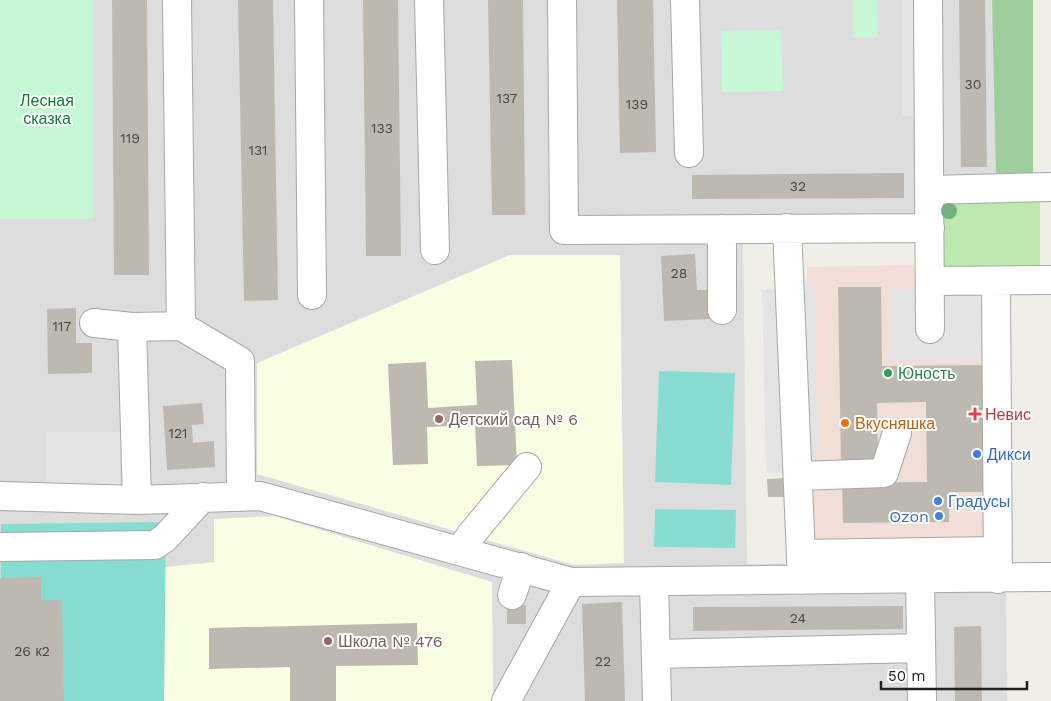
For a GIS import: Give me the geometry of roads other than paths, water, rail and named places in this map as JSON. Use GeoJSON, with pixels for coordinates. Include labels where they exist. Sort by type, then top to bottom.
{"type":"FeatureCollection","features":[{"type":"Feature","properties":{"kind":"lane"},"geometry":{"type":"LineString","coordinates":[[177,0],[181,326]]}},
{"type":"Feature","properties":{"kind":"lane"},"geometry":{"type":"LineString","coordinates":[[309,0],[312,296]]}},
{"type":"Feature","properties":{"kind":"lane"},"geometry":{"type":"LineString","coordinates":[[429,0],[435,250]]}},
{"type":"Feature","properties":{"kind":"lane"},"geometry":{"type":"LineString","coordinates":[[562,0],[564,230],[930,228]]}},
{"type":"Feature","properties":{"kind":"lane"},"geometry":{"type":"LineString","coordinates":[[685,0],[689,152]]}},
{"type":"Feature","properties":{"kind":"lane"},"geometry":{"type":"LineString","coordinates":[[928,0],[930,329]]}},
{"type":"Feature","properties":{"kind":"lane"},"geometry":{"type":"LineString","coordinates":[[930,190],[1051,187]]}},
{"type":"Feature","properties":{"kind":"lane"},"geometry":{"type":"LineString","coordinates":[[787,228],[801,567]]}},
{"type":"Feature","properties":{"kind":"lane"},"geometry":{"type":"LineString","coordinates":[[722,229],[722,310]]}},
{"type":"Feature","properties":{"kind":"lane"},"geometry":{"type":"LineString","coordinates":[[930,281],[1051,280]]}},
{"type":"Feature","properties":{"kind":"lane"},"geometry":{"type":"LineString","coordinates":[[996,281],[998,579]]}},
{"type":"Feature","properties":{"kind":"lane"},"geometry":{"type":"LineString","coordinates":[[94,323],[132,327],[181,326],[240,361],[241,496]]}},
{"type":"Feature","properties":{"kind":"lane"},"geometry":{"type":"LineString","coordinates":[[132,327],[137,500]]}},
{"type":"Feature","properties":{"kind":"lane"},"geometry":{"type":"LineString","coordinates":[[798,476],[884,473],[897,433]]}},
{"type":"Feature","properties":{"kind":"lane"},"geometry":{"type":"LineString","coordinates":[[460,550],[527,467]]}},
{"type":"Feature","properties":{"kind":"lane"},"geometry":{"type":"LineString","coordinates":[[0,496],[137,500],[260,496],[571,582],[654,582],[998,550]]}},
{"type":"Feature","properties":{"kind":"lane"},"geometry":{"type":"LineString","coordinates":[[0,547],[155,546],[165,538],[203,497]]}},
{"type":"Feature","properties":{"kind":"lane"},"geometry":{"type":"LineString","coordinates":[[512,595],[521,567]]}},
{"type":"Feature","properties":{"kind":"lane"},"geometry":{"type":"LineString","coordinates":[[801,567],[920,580],[1051,578]]}},
{"type":"Feature","properties":{"kind":"lane"},"geometry":{"type":"LineString","coordinates":[[920,580],[922,701]]}},
{"type":"Feature","properties":{"kind":"lane"},"geometry":{"type":"LineString","coordinates":[[506,701],[571,582]]}},
{"type":"Feature","properties":{"kind":"lane"},"geometry":{"type":"LineString","coordinates":[[654,582],[657,701]]}},
{"type":"Feature","properties":{"kind":"lane"},"geometry":{"type":"LineString","coordinates":[[656,654],[921,648]]}},
{"type":"Feature","properties":{"kind":"place","name":"Юность"},"geometry":{"type":"Point","coordinates":[888,373]}},
{"type":"Feature","properties":{"kind":"place","name":"Невис"},"geometry":{"type":"Point","coordinates":[975,414]}},
{"type":"Feature","properties":{"kind":"place","name":"Детский сад № 6"},"geometry":{"type":"Point","coordinates":[439,419]}},
{"type":"Feature","properties":{"kind":"place","name":"Вкусняшка"},"geometry":{"type":"Point","coordinates":[845,423]}},
{"type":"Feature","properties":{"kind":"place","name":"Дикси"},"geometry":{"type":"Point","coordinates":[977,454]}},
{"type":"Feature","properties":{"kind":"place","name":"Градусы"},"geometry":{"type":"Point","coordinates":[938,501]}},
{"type":"Feature","properties":{"kind":"place","name":"Ozon"},"geometry":{"type":"Point","coordinates":[939,516]}},
{"type":"Feature","properties":{"kind":"place","name":"Школа № 476"},"geometry":{"type":"Point","coordinates":[328,641]}},
{"type":"Feature","properties":{"kind":"park label","name":"Лесная сказка"},"geometry":{"type":"Point","coordinates":[47,109]}}]}
